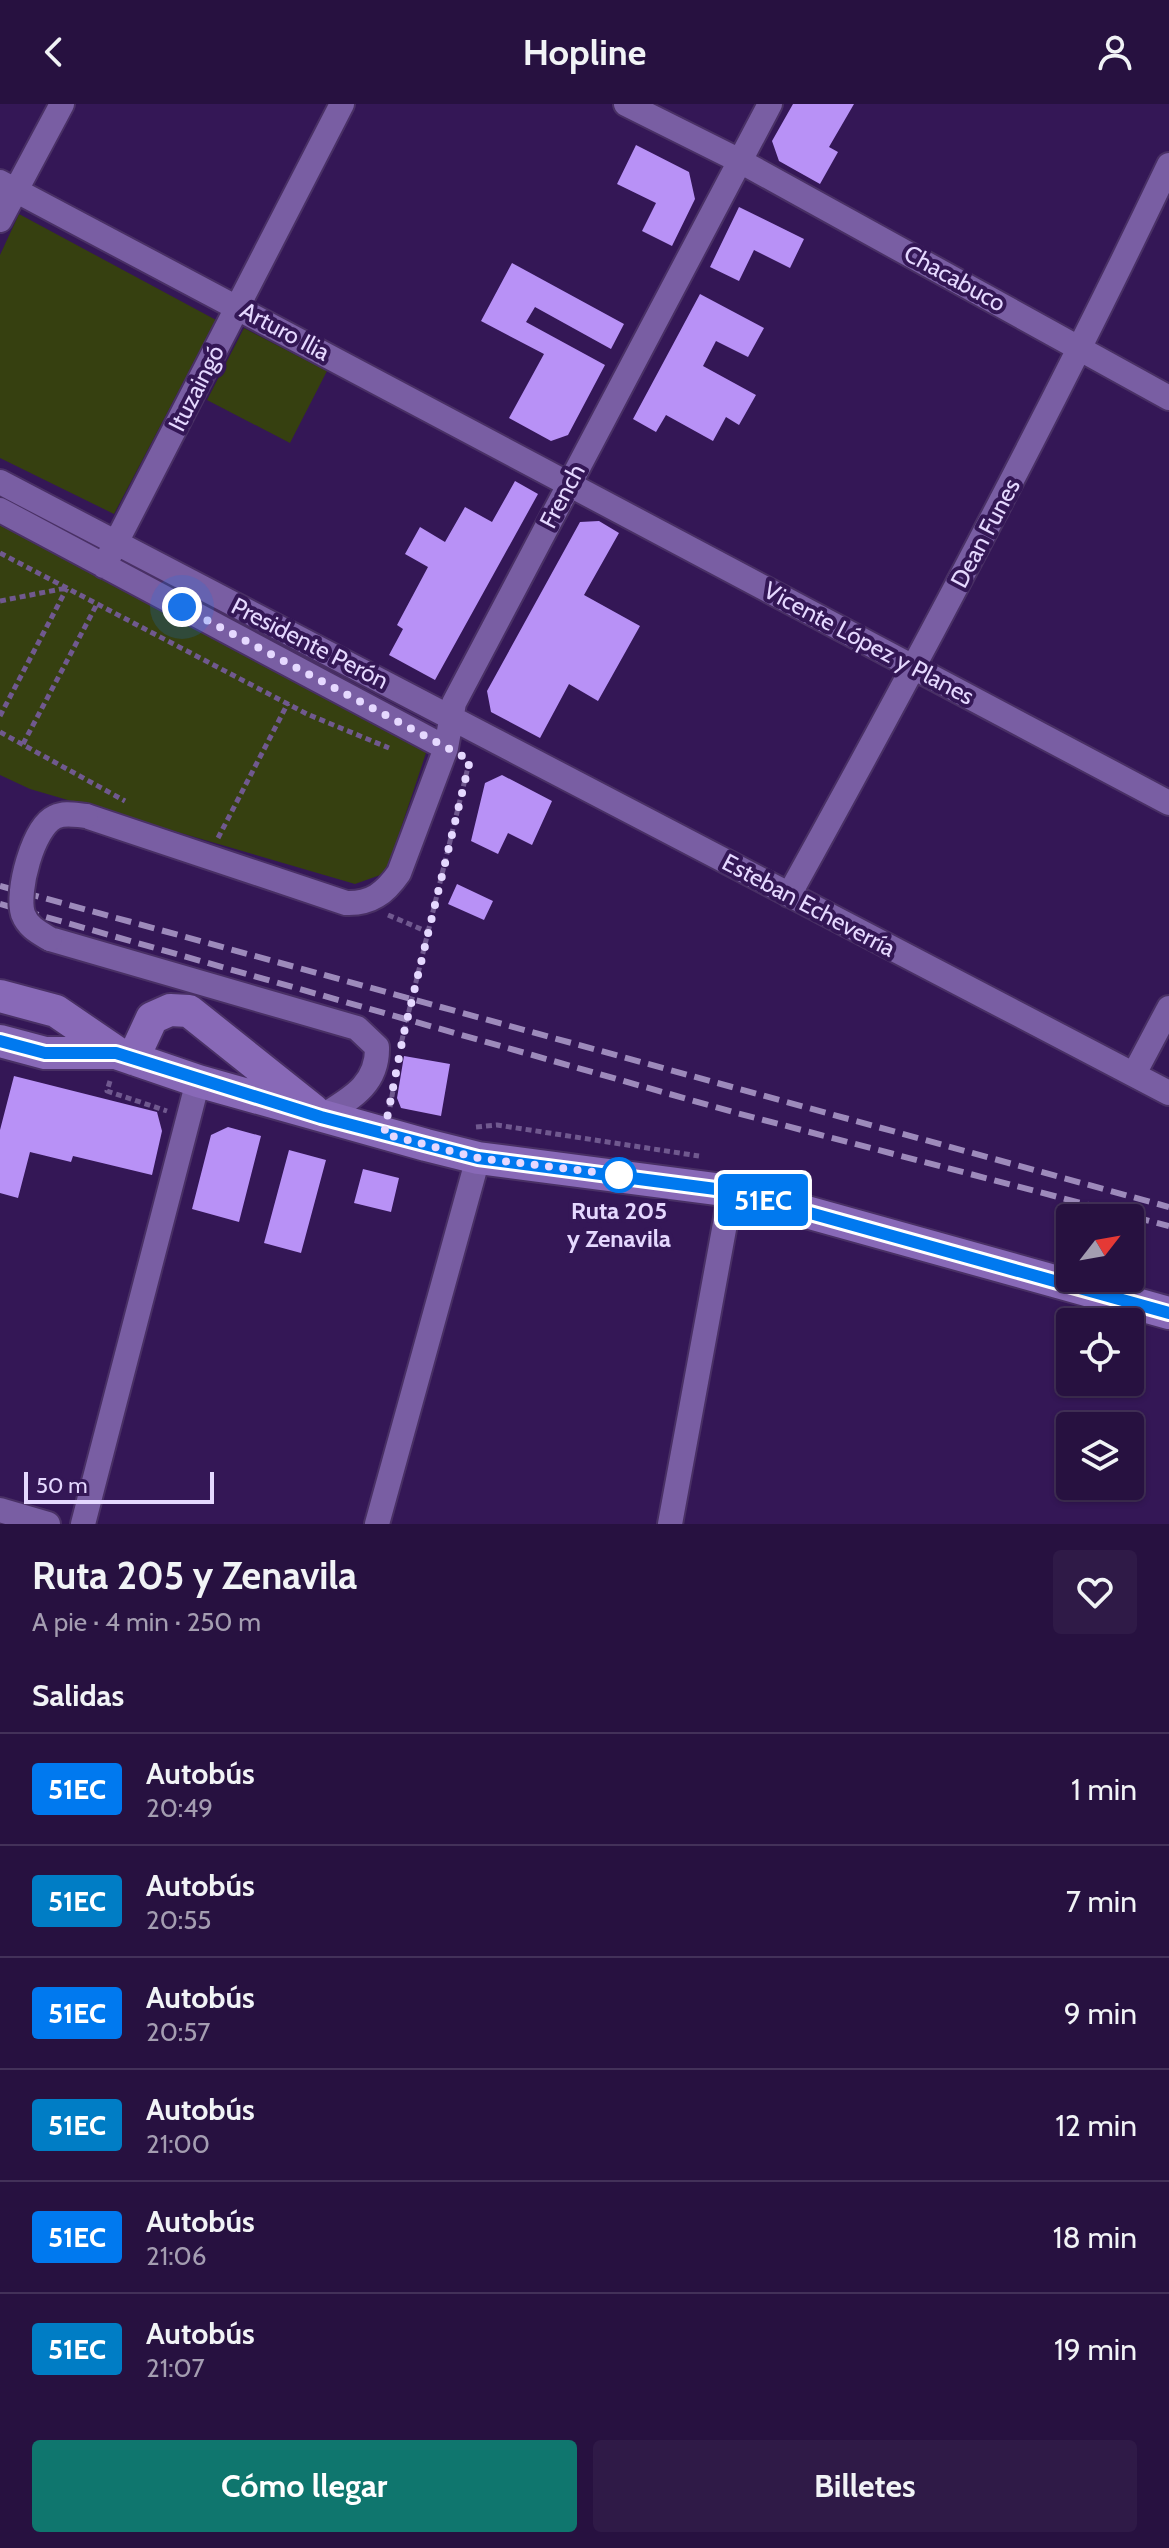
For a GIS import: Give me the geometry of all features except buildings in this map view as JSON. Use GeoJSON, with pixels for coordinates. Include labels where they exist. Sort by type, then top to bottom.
{"type":"FeatureCollection","features":[{"type":"Feature","properties":{"kind":"main road"},"geometry":{"type":"LineString","coordinates":[[0,996],[56,1011],[125,1056],[321,1117],[478,1158],[731,1191],[1169,1313]]}},
{"type":"Feature","properties":{"kind":"main road"},"geometry":{"type":"LineString","coordinates":[[125,1056],[152,1018],[170,1010],[189,1011],[321,1117]]}},
{"type":"Feature","properties":{"kind":"main road"},"geometry":{"type":"LineString","coordinates":[[0,1041],[45,1053],[125,1056]]}},
{"type":"Feature","properties":{"kind":"street"},"geometry":{"type":"LineString","coordinates":[[0,220],[8,186],[62,104]]}},
{"type":"Feature","properties":{"kind":"street","name":"Ituzaingó"},"geometry":{"type":"LineString","coordinates":[[110,555],[342,104]]}},
{"type":"Feature","properties":{"kind":"street","name":"Chacabuco"},"geometry":{"type":"LineString","coordinates":[[626,104],[740,161],[1169,398]]}},
{"type":"Feature","properties":{"kind":"street","name":"French"},"geometry":{"type":"LineString","coordinates":[[370,900],[399,873],[446,748],[450,715],[770,104]]}},
{"type":"Feature","properties":{"kind":"street","name":"Dean Funes"},"geometry":{"type":"LineString","coordinates":[[789,895],[915,668],[1082,348],[1169,165]]}},
{"type":"Feature","properties":{"kind":"street","name":"Arturo Ilia"},"geometry":{"type":"LineString","coordinates":[[8,186],[570,482]]}},
{"type":"Feature","properties":{"kind":"street","name":"Presidente Perón"},"geometry":{"type":"LineString","coordinates":[[0,482],[110,555],[450,715]]}},
{"type":"Feature","properties":{"kind":"street","name":"Vicente López y Planes"},"geometry":{"type":"LineString","coordinates":[[570,482],[1169,803]]}},
{"type":"Feature","properties":{"kind":"street"},"geometry":{"type":"LineString","coordinates":[[0,510],[110,555],[446,748]]}},
{"type":"Feature","properties":{"kind":"street","name":"Esteban Echeverría"},"geometry":{"type":"LineString","coordinates":[[450,715],[1169,1093]]}},
{"type":"Feature","properties":{"kind":"street"},"geometry":{"type":"LineString","coordinates":[[321,1117],[353,1098],[370,1080],[377,1047],[357,1028],[50,939],[33,929],[24,916],[20,899],[35,840],[43,825],[55,817],[86,816],[346,903],[370,900]]}},
{"type":"Feature","properties":{"kind":"street"},"geometry":{"type":"LineString","coordinates":[[1134,1074],[1169,1008]]}},
{"type":"Feature","properties":{"kind":"street"},"geometry":{"type":"LineString","coordinates":[[83,1524],[198,1081]]}},
{"type":"Feature","properties":{"kind":"street"},"geometry":{"type":"LineString","coordinates":[[377,1524],[478,1158]]}},
{"type":"Feature","properties":{"kind":"street"},"geometry":{"type":"LineString","coordinates":[[670,1524],[731,1191]]}},
{"type":"Feature","properties":{"kind":"street"},"geometry":{"type":"LineString","coordinates":[[0,1510],[48,1524]]}},
{"type":"Feature","properties":{"kind":"path"},"geometry":{"type":"LineString","coordinates":[[0,553],[288,703],[391,749],[406,742],[416,732]]}},
{"type":"Feature","properties":{"kind":"path"},"geometry":{"type":"LineString","coordinates":[[0,601],[67,588]]}},
{"type":"Feature","properties":{"kind":"path"},"geometry":{"type":"LineString","coordinates":[[0,716],[67,588]]}},
{"type":"Feature","properties":{"kind":"path"},"geometry":{"type":"LineString","coordinates":[[23,744],[97,604]]}},
{"type":"Feature","properties":{"kind":"path"},"geometry":{"type":"LineString","coordinates":[[211,843],[217,839],[288,703]]}},
{"type":"Feature","properties":{"kind":"path"},"geometry":{"type":"LineString","coordinates":[[0,732],[133,805]]}},
{"type":"Feature","properties":{"kind":"path"},"geometry":{"type":"LineString","coordinates":[[400,1051],[470,760],[446,748]]}},
{"type":"Feature","properties":{"kind":"path"},"geometry":{"type":"LineString","coordinates":[[370,900],[428,932]]}},
{"type":"Feature","properties":{"kind":"path"},"geometry":{"type":"LineString","coordinates":[[384,1134],[395,1080]]}},
{"type":"Feature","properties":{"kind":"path"},"geometry":{"type":"LineString","coordinates":[[678,1183],[684,1152]]}},
{"type":"Feature","properties":{"kind":"green space"},"geometry":{"type":"Polygon","coordinates":[[[19,214],[216,320],[114,514],[0,458],[0,255],[19,214]]]}},
{"type":"Feature","properties":{"kind":"green space"},"geometry":{"type":"Polygon","coordinates":[[[244,328],[327,371],[290,443],[207,400],[244,328]]]}},
{"type":"Feature","properties":{"kind":"green space"},"geometry":{"type":"Polygon","coordinates":[[[0,498],[433,732],[386,873],[355,884],[30,789],[0,775],[0,498]]]}},
{"type":"Feature","properties":{"kind":"railway"},"geometry":{"type":"LineString","coordinates":[[0,886],[1169,1207]]}},
{"type":"Feature","properties":{"kind":"railway"},"geometry":{"type":"LineString","coordinates":[[0,904],[733,1112],[1169,1226]]}},
{"type":"Feature","properties":{"kind":"bus line","name":"51EC"},"geometry":{"type":"LineString","coordinates":[[0,1041],[45,1053],[116,1053],[321,1117],[478,1158],[731,1191],[1169,1313]]}},
{"type":"Feature","properties":{"kind":"place","name":"Ruta 205 y Zenavila"},"geometry":{"type":"Point","coordinates":[619,1175]}},
{"type":"Feature","properties":{"kind":"route"},"geometry":{"type":"LineString","coordinates":[[182,607],[470,760],[403,1037],[384,1134],[478,1158],[619,1175]]}}]}
